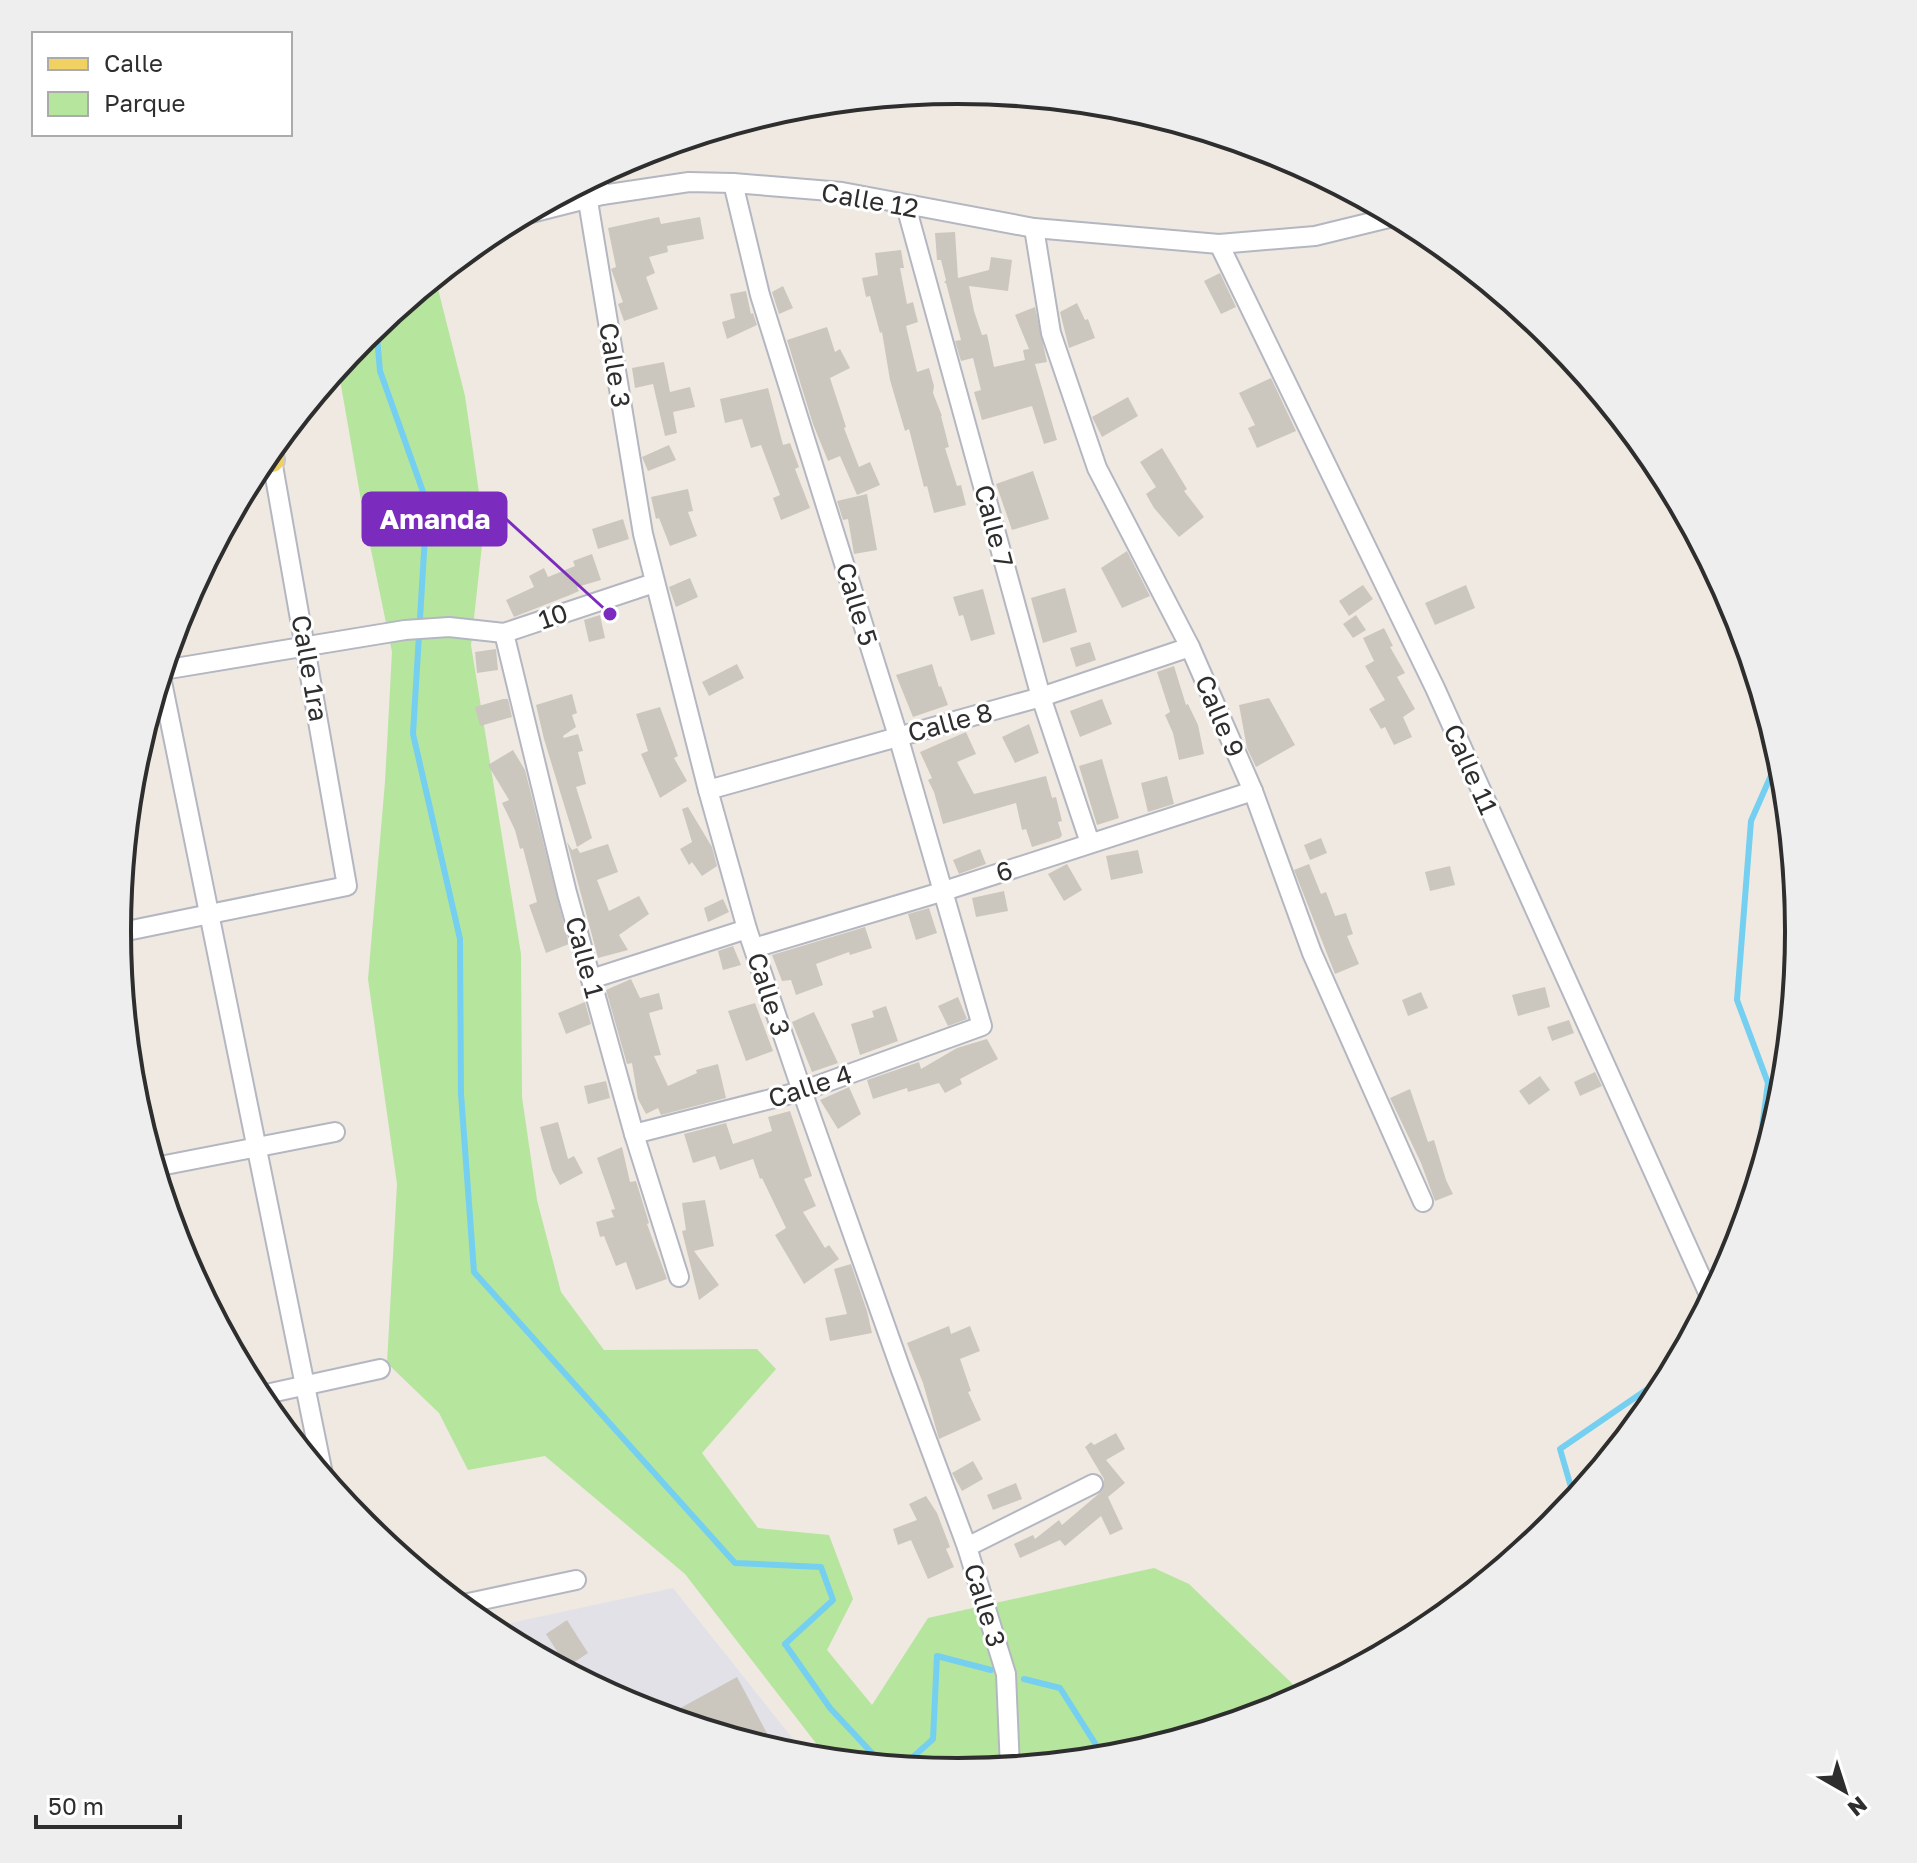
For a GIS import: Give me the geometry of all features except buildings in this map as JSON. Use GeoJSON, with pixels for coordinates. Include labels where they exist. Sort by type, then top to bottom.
{"type":"FeatureCollection","features":[{"type":"Feature","properties":{"kind":"street","name":"Calle 12"},"geometry":{"type":"LineString","coordinates":[[562,206],[689,182],[733,183],[842,192],[1034,228],[1219,244],[1315,236],[1380,220]]}},
{"type":"Feature","properties":{"kind":"street","name":"Calle 5"},"geometry":{"type":"LineString","coordinates":[[733,183],[760,295],[898,736],[982,1026]]}},
{"type":"Feature","properties":{"kind":"street","name":"Calle 3"},"geometry":{"type":"LineString","coordinates":[[595,188],[643,534],[708,790],[747,929],[802,1091],[967,1547],[1006,1674],[1010,1757]]}},
{"type":"Feature","properties":{"kind":"street","name":"Calle 7"},"geometry":{"type":"LineString","coordinates":[[906,206],[1041,697],[1090,843]]}},
{"type":"Feature","properties":{"kind":"street","name":"Calle 9"},"geometry":{"type":"LineString","coordinates":[[1034,228],[1051,333],[1097,468],[1190,647],[1253,791],[1312,953],[1423,1202]]}},
{"type":"Feature","properties":{"kind":"street","name":"Calle 11"},"geometry":{"type":"LineString","coordinates":[[1219,244],[1435,688],[1706,1287]]}},
{"type":"Feature","properties":{"kind":"street","name":"Calle 1ra"},"geometry":{"type":"LineString","coordinates":[[210,913],[347,886],[306,647],[271,471]]}},
{"type":"Feature","properties":{"kind":"street","name":"10"},"geometry":{"type":"LineString","coordinates":[[174,668],[405,630],[449,627],[504,633],[654,583]]}},
{"type":"Feature","properties":{"kind":"street","name":"Calle 1"},"geometry":{"type":"LineString","coordinates":[[504,633],[567,893],[634,1134],[679,1277]]}},
{"type":"Feature","properties":{"kind":"street","name":"Calle 8"},"geometry":{"type":"LineString","coordinates":[[708,790],[1041,697],[1190,647]]}},
{"type":"Feature","properties":{"kind":"street"},"geometry":{"type":"LineString","coordinates":[[165,697],[319,1456]]}},
{"type":"Feature","properties":{"kind":"street","name":"6"},"geometry":{"type":"LineString","coordinates":[[754,948],[941,892],[1253,791]]}},
{"type":"Feature","properties":{"kind":"street"},"geometry":{"type":"LineString","coordinates":[[131,930],[210,913]]}},
{"type":"Feature","properties":{"kind":"street"},"geometry":{"type":"LineString","coordinates":[[591,979],[747,929]]}},
{"type":"Feature","properties":{"kind":"street","name":"Calle 4"},"geometry":{"type":"LineString","coordinates":[[634,1134],[802,1091],[982,1026]]}},
{"type":"Feature","properties":{"kind":"street"},"geometry":{"type":"LineString","coordinates":[[165,1165],[335,1132]]}},
{"type":"Feature","properties":{"kind":"street"},"geometry":{"type":"LineString","coordinates":[[271,1393],[380,1369]]}},
{"type":"Feature","properties":{"kind":"street"},"geometry":{"type":"LineString","coordinates":[[967,1547],[1093,1484]]}},
{"type":"Feature","properties":{"kind":"street"},"geometry":{"type":"LineString","coordinates":[[474,1602],[576,1580]]}},
{"type":"Feature","properties":{"kind":"shaded area"},"geometry":{"type":"Polygon","coordinates":[[[673,1588],[796,1743],[744,1731],[642,1696],[593,1674],[506,1624],[673,1588]]]}},
{"type":"Feature","properties":{"kind":"green space"},"geometry":{"type":"Polygon","coordinates":[[[438,289],[465,396],[484,527],[471,645],[521,954],[522,1097],[537,1200],[561,1292],[604,1350],[757,1349],[776,1369],[702,1453],[758,1528],[829,1535],[853,1599],[827,1650],[872,1705],[928,1618],[1154,1568],[1189,1584],[1295,1687],[1173,1731],[1067,1752],[958,1759],[904,1757],[819,1747],[685,1574],[545,1456],[468,1470],[439,1413],[387,1363],[397,1184],[368,979],[385,782],[392,652],[340,381],[373,346],[438,289]]]}},
{"type":"Feature","properties":{"kind":"waterway"},"geometry":{"type":"LineString","coordinates":[[377,342],[380,371],[427,503],[413,734],[460,939],[461,1094],[474,1272],[735,1563],[821,1567],[833,1600],[785,1644],[830,1708],[873,1754]]}},
{"type":"Feature","properties":{"kind":"waterway"},"geometry":{"type":"LineString","coordinates":[[1762,1129],[1768,1083],[1737,1000],[1751,821],[1771,776]]}},
{"type":"Feature","properties":{"kind":"waterway"},"geometry":{"type":"LineString","coordinates":[[1571,1488],[1560,1449],[1649,1388]]}},
{"type":"Feature","properties":{"kind":"waterway"},"geometry":{"type":"LineString","coordinates":[[913,1757],[933,1739],[937,1656],[991,1670]]}},
{"type":"Feature","properties":{"kind":"waterway"},"geometry":{"type":"LineString","coordinates":[[1024,1679],[1060,1688],[1097,1747]]}},
{"type":"Feature","properties":{"kind":"place","name":"Amanda"},"geometry":{"type":"Point","coordinates":[610,614]}}]}
